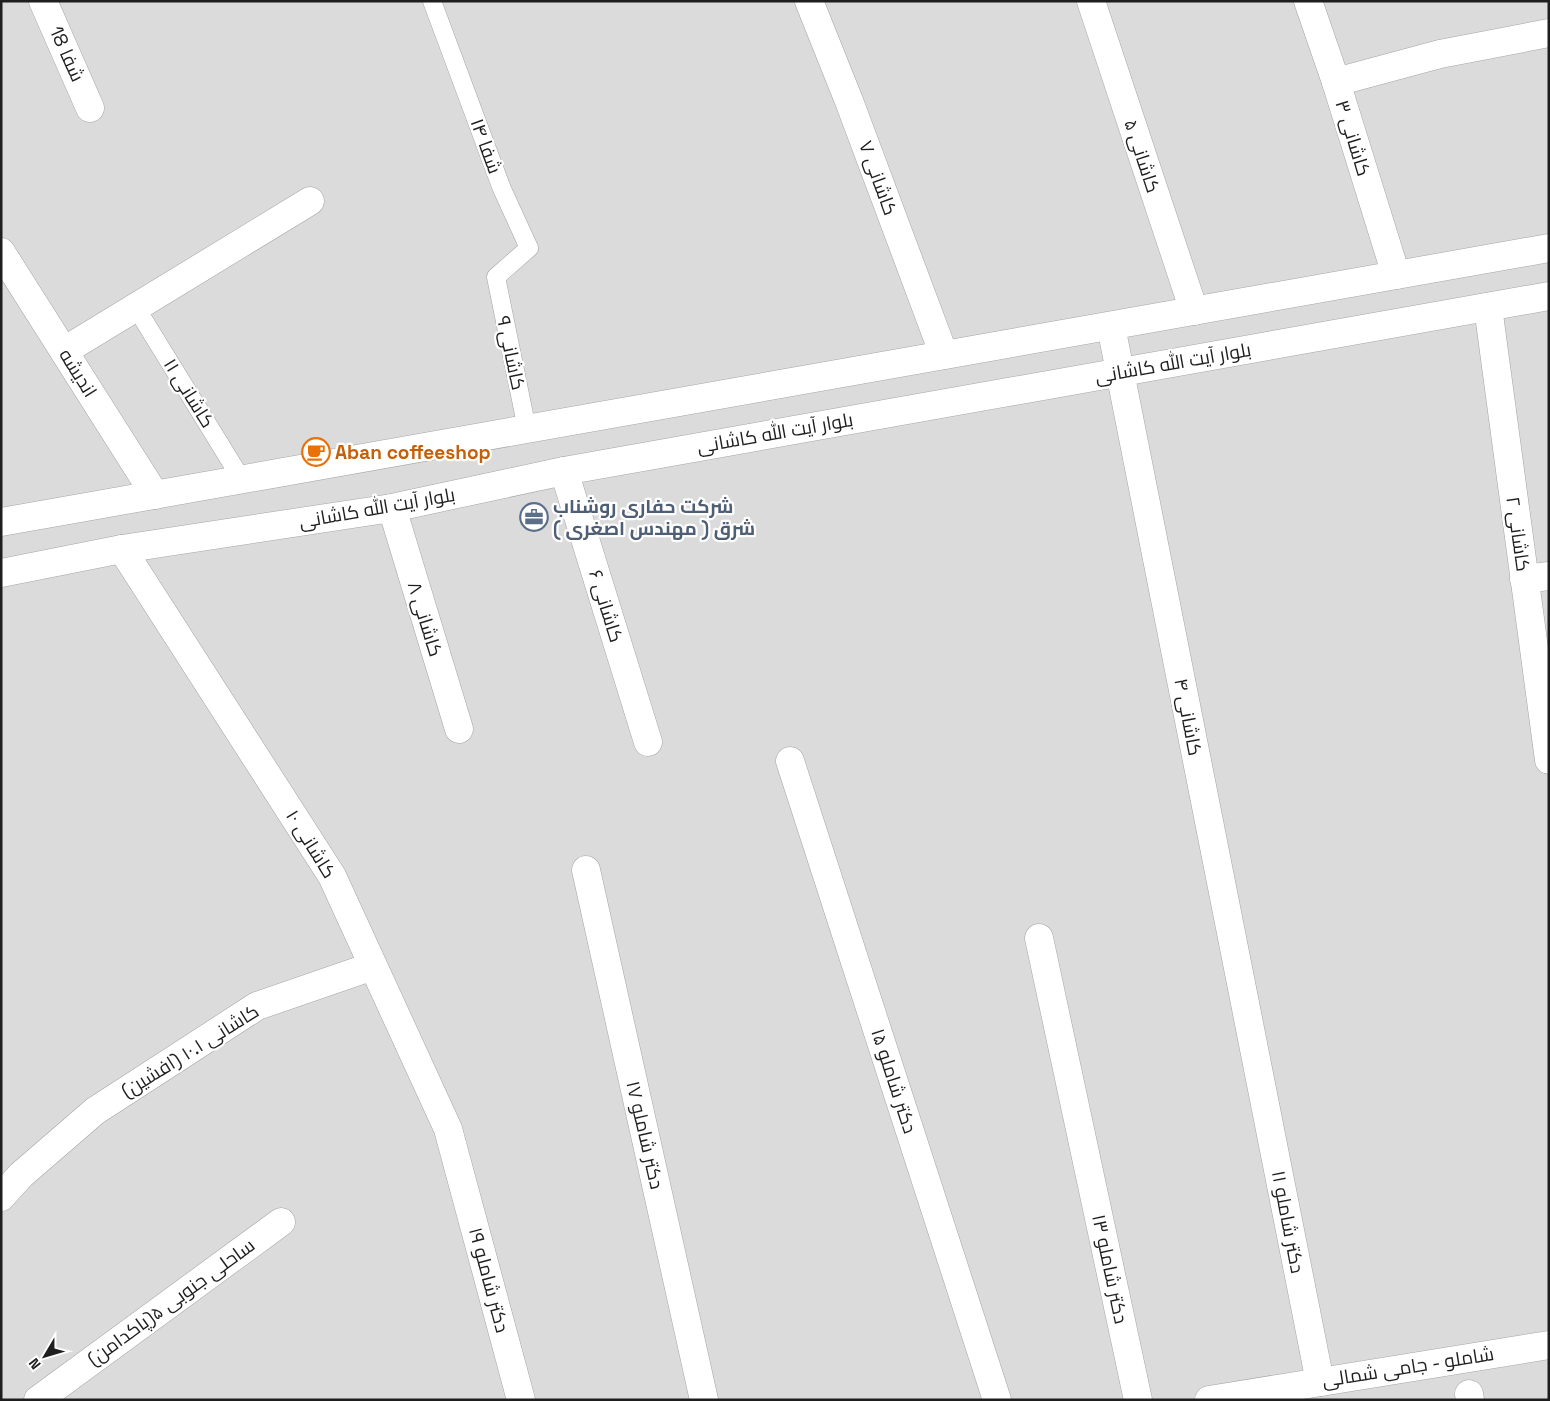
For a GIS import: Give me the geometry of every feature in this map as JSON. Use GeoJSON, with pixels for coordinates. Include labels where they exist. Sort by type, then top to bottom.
{"type":"FeatureCollection","features":[{"type":"Feature","properties":{"kind":"street","name":"شفا 18"},"geometry":{"type":"LineString","coordinates":[[43,1],[90,108]]}},
{"type":"Feature","properties":{"kind":"street","name":"کاشانی ۷"},"geometry":{"type":"LineString","coordinates":[[809,1],[849,100],[944,355]]}},
{"type":"Feature","properties":{"kind":"street","name":"کاشانی ۵"},"geometry":{"type":"LineString","coordinates":[[1091,1],[1194,311]]}},
{"type":"Feature","properties":{"kind":"street","name":"کاشانی ۳"},"geometry":{"type":"LineString","coordinates":[[1308,1],[1336,82],[1396,275]]}},
{"type":"Feature","properties":{"kind":"street"},"geometry":{"type":"LineString","coordinates":[[1336,82],[1440,54],[1549,33]]}},
{"type":"Feature","properties":{"kind":"street"},"geometry":{"type":"LineString","coordinates":[[64,351],[310,201]]}},
{"type":"Feature","properties":{"kind":"street"},"geometry":{"type":"LineString","coordinates":[[1,522],[1549,248]]}},
{"type":"Feature","properties":{"kind":"street","name":"اندیشه"},"geometry":{"type":"LineString","coordinates":[[1,252],[156,495]]}},
{"type":"Feature","properties":{"kind":"street","name":"بلوار آیت الله کاشانی"},"geometry":{"type":"LineString","coordinates":[[1,573],[122,549],[392,508],[564,471],[1549,296]]}},
{"type":"Feature","properties":{"kind":"street","name":"کاشانی ۲"},"geometry":{"type":"LineString","coordinates":[[1488,307],[1537,578],[1549,760]]}},
{"type":"Feature","properties":{"kind":"street","name":"کاشانی ۴"},"geometry":{"type":"LineString","coordinates":[[1111,326],[1257,1063]]}},
{"type":"Feature","properties":{"kind":"street","name":"کاشانی ۶"},"geometry":{"type":"LineString","coordinates":[[564,471],[648,742]]}},
{"type":"Feature","properties":{"kind":"street","name":"کاشانی ۸"},"geometry":{"type":"LineString","coordinates":[[392,508],[459,729]]}},
{"type":"Feature","properties":{"kind":"street","name":"کاشانی ۱۰"},"geometry":{"type":"LineString","coordinates":[[122,549],[332,876],[448,1129],[457,1161]]}},
{"type":"Feature","properties":{"kind":"street","name":"دکتر شاملو ۱۵"},"geometry":{"type":"LineString","coordinates":[[790,761],[997,1400]]}},
{"type":"Feature","properties":{"kind":"street","name":"دکتر شاملو ۱۷"},"geometry":{"type":"LineString","coordinates":[[586,870],[704,1400]]}},
{"type":"Feature","properties":{"kind":"street","name":"دکتر شاملو ۱۳"},"geometry":{"type":"LineString","coordinates":[[1039,938],[1138,1400]]}},
{"type":"Feature","properties":{"kind":"street","name":"کاشانی ۱۰.۱ (افشین)"},"geometry":{"type":"LineString","coordinates":[[1,1197],[21,1175],[95,1111],[257,1006],[373,966]]}},
{"type":"Feature","properties":{"kind":"street","name":"دکتر شاملو ۱۱"},"geometry":{"type":"LineString","coordinates":[[1257,1063],[1320,1382]]}},
{"type":"Feature","properties":{"kind":"street","name":"دکتر شاملو ۱۹"},"geometry":{"type":"LineString","coordinates":[[457,1161],[521,1400]]}},
{"type":"Feature","properties":{"kind":"street","name":"ساحلی جنوبی ۵(پاکدامن)"},"geometry":{"type":"LineString","coordinates":[[38,1400],[281,1222]]}},
{"type":"Feature","properties":{"kind":"street","name":"شاملو - جامی شمالی"},"geometry":{"type":"LineString","coordinates":[[1209,1400],[1268,1395],[1320,1382],[1549,1344]]}},
{"type":"Feature","properties":{"kind":"lane","name":"شفا ۱۴"},"geometry":{"type":"LineString","coordinates":[[432,1],[502,189],[529,248],[496,277]]}},
{"type":"Feature","properties":{"kind":"lane","name":"کاشانی ۹"},"geometry":{"type":"LineString","coordinates":[[496,277],[527,429]]}},
{"type":"Feature","properties":{"kind":"lane","name":"کاشانی ۱۱"},"geometry":{"type":"LineString","coordinates":[[135,306],[242,480]]}},
{"type":"Feature","properties":{"kind":"shaded area"},"geometry":{"type":"Polygon","coordinates":[[[1,1],[1549,1],[1549,1400],[1,1400],[1,1]]]}},
{"type":"Feature","properties":{"kind":"place","name":"Aban coffeeshop"},"geometry":{"type":"Point","coordinates":[316,452]}},
{"type":"Feature","properties":{"kind":"place","name":"شرکت حفاری روشناب شرق ( مهندس اصغری )"},"geometry":{"type":"Point","coordinates":[534,517]}}]}
